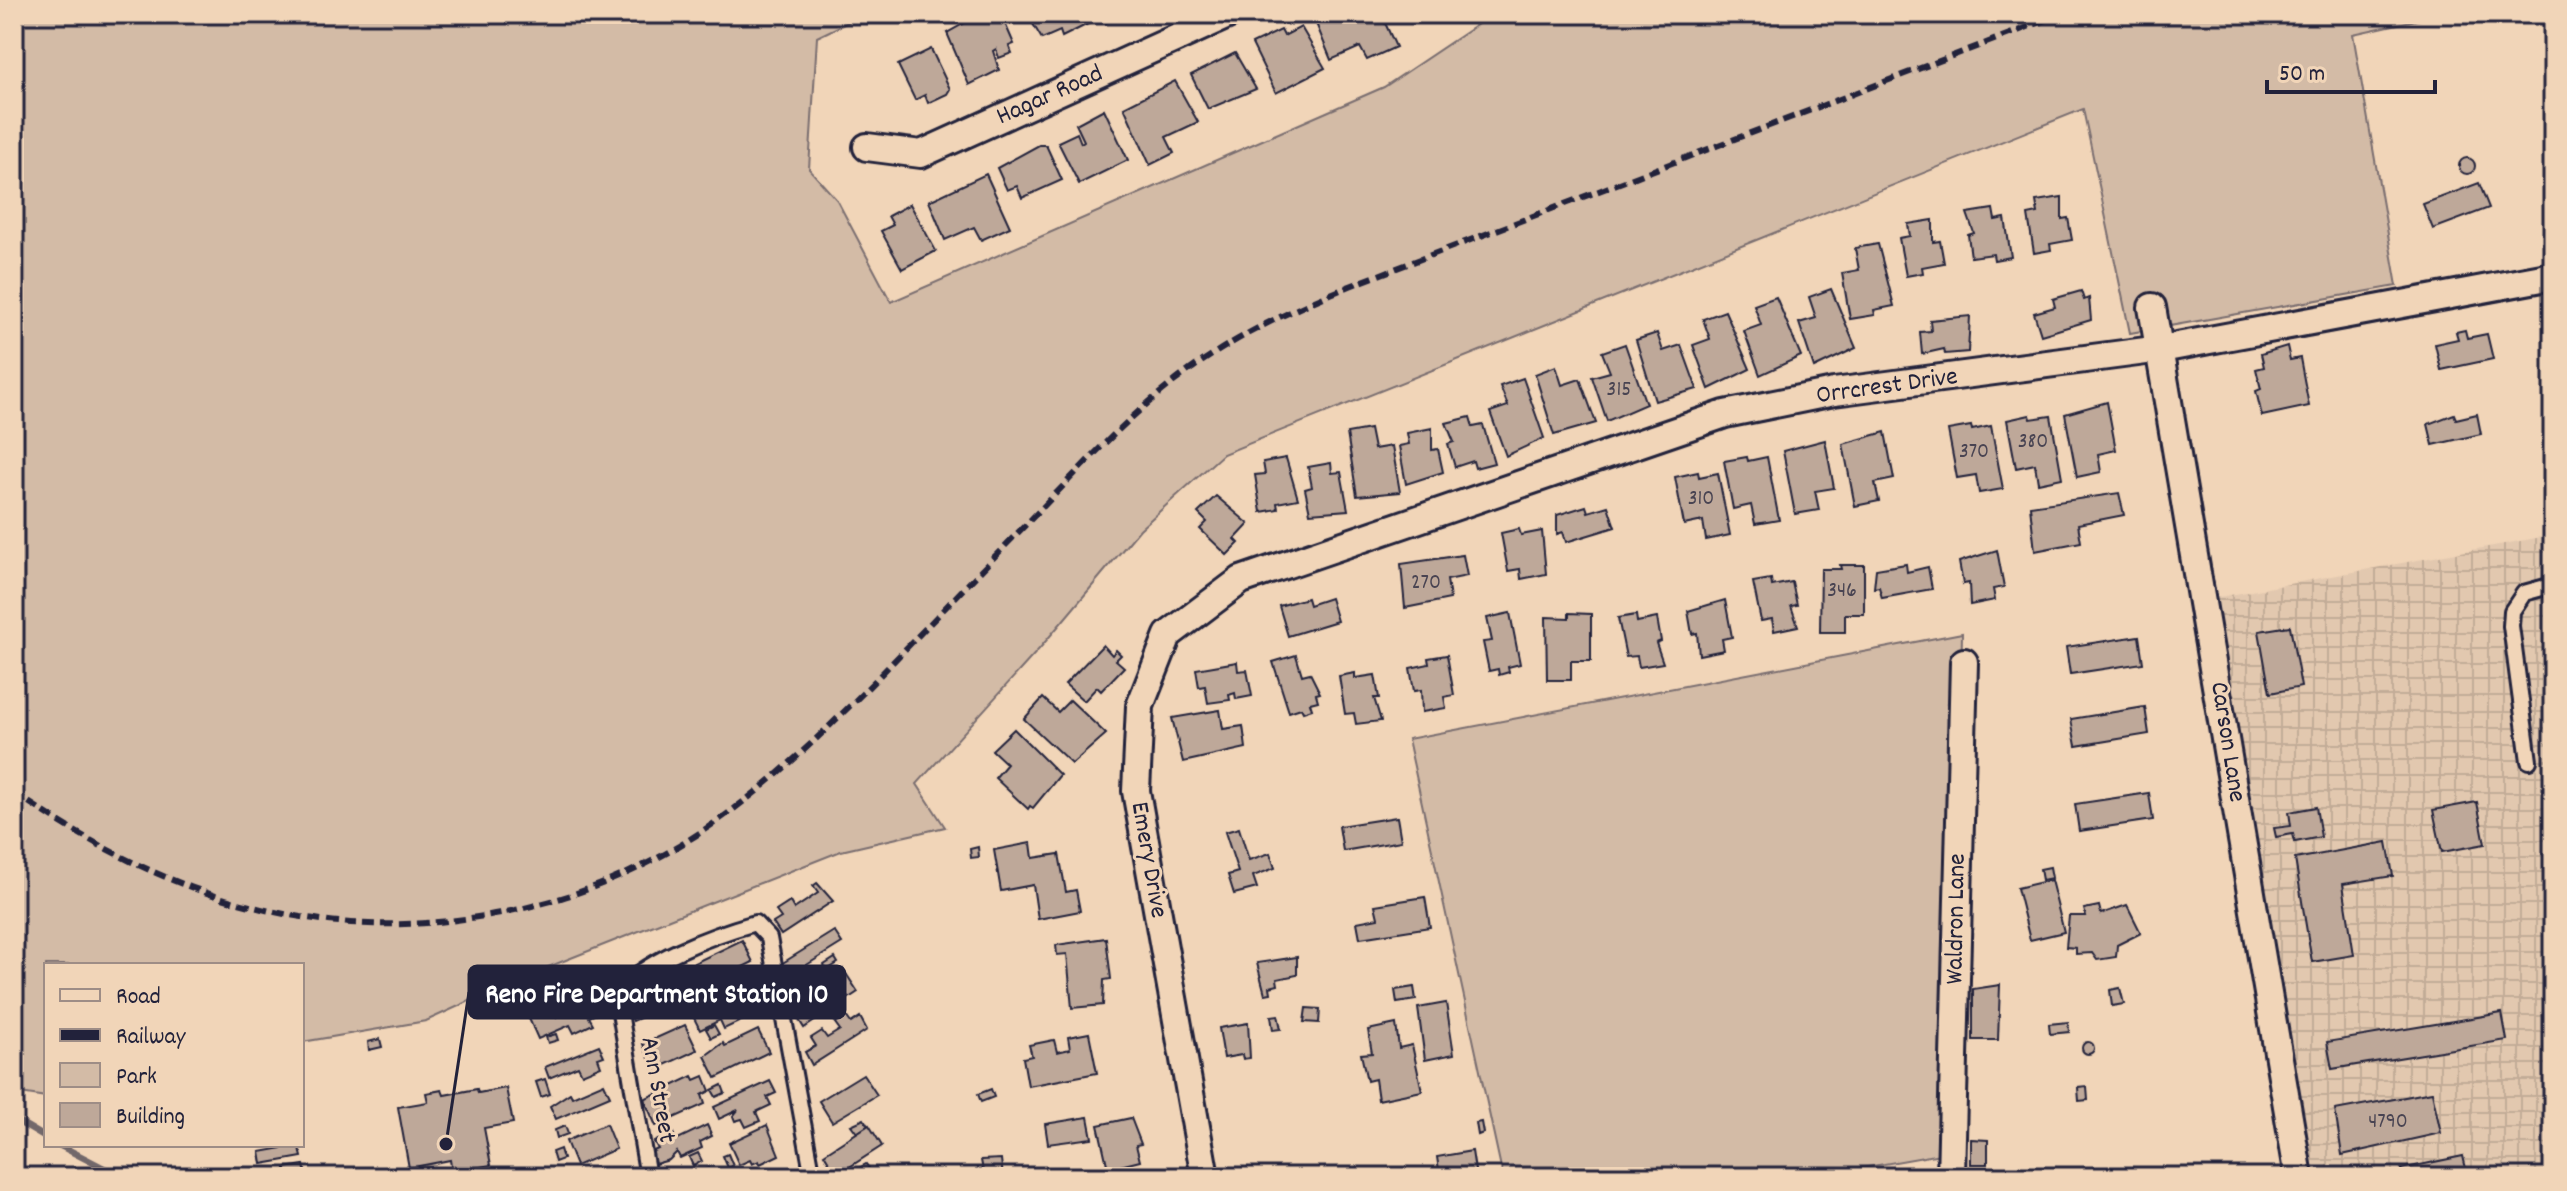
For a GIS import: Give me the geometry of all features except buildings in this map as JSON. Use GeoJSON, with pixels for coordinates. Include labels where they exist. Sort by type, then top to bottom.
{"type":"FeatureCollection","features":[{"type":"Feature","properties":{"kind":"street","name":"Hagar Road"},"geometry":{"type":"LineString","coordinates":[[867,147],[921,154],[1230,14]]}},
{"type":"Feature","properties":{"kind":"street","name":"Orrcrest Drive"},"geometry":{"type":"LineString","coordinates":[[1241,580],[1725,414],[1834,392],[2161,349],[2553,276]]}},
{"type":"Feature","properties":{"kind":"street","name":"Carson Lane"},"geometry":{"type":"LineString","coordinates":[[2152,307],[2299,1177]]}},
{"type":"Feature","properties":{"kind":"street","name":"Emery Drive"},"geometry":{"type":"LineString","coordinates":[[1205,1177],[1136,791],[1140,706],[1168,635],[1241,580]]}},
{"type":"Feature","properties":{"kind":"street","name":"Waldron Lane"},"geometry":{"type":"LineString","coordinates":[[1951,1177],[1964,662]]}},
{"type":"Feature","properties":{"kind":"lane"},"geometry":{"type":"LineString","coordinates":[[2529,761],[2511,626],[2512,611],[2524,593],[2553,585]]}},
{"type":"Feature","properties":{"kind":"lane","name":"Ann Street"},"geometry":{"type":"LineString","coordinates":[[648,1177],[617,995],[624,985],[681,950],[713,935],[755,923],[769,938],[813,1177]]}},
{"type":"Feature","properties":{"kind":"shaded area"},"geometry":{"type":"Polygon","coordinates":[[[2553,535],[2553,1177],[2299,1177],[2203,600],[2553,535]]]}},
{"type":"Feature","properties":{"kind":"green space"},"geometry":{"type":"Polygon","coordinates":[[[14,14],[865,14],[817,37],[809,169],[837,200],[891,302],[1384,87],[1493,14],[2443,14],[2353,34],[2397,286],[2130,333],[2083,109],[1223,454],[1140,529],[1040,648],[917,784],[945,827],[841,851],[518,979],[426,1021],[304,1042],[304,963],[44,963],[44,1097],[14,1092],[14,14]]]}},
{"type":"Feature","properties":{"kind":"green space"},"geometry":{"type":"Polygon","coordinates":[[[1962,633],[1952,1152],[1811,1177],[1503,1177],[1408,739],[1962,633]]]}},
{"type":"Feature","properties":{"kind":"waterway"},"geometry":{"type":"LineString","coordinates":[[14,1119],[44,1137]]}},
{"type":"Feature","properties":{"kind":"waterway"},"geometry":{"type":"LineString","coordinates":[[63,1147],[121,1177]]}},
{"type":"Feature","properties":{"kind":"railway"},"geometry":{"type":"LineString","coordinates":[[14,792],[114,853],[219,897],[274,912],[330,921],[388,924],[448,921],[520,909],[584,891],[642,866],[695,836],[794,759],[1115,434],[1173,382],[1231,343],[1290,312],[1350,286],[2062,14]]}},
{"type":"Feature","properties":{"kind":"place","name":"Reno Fire Department Station 10"},"geometry":{"type":"Point","coordinates":[446,1144]}}]}
